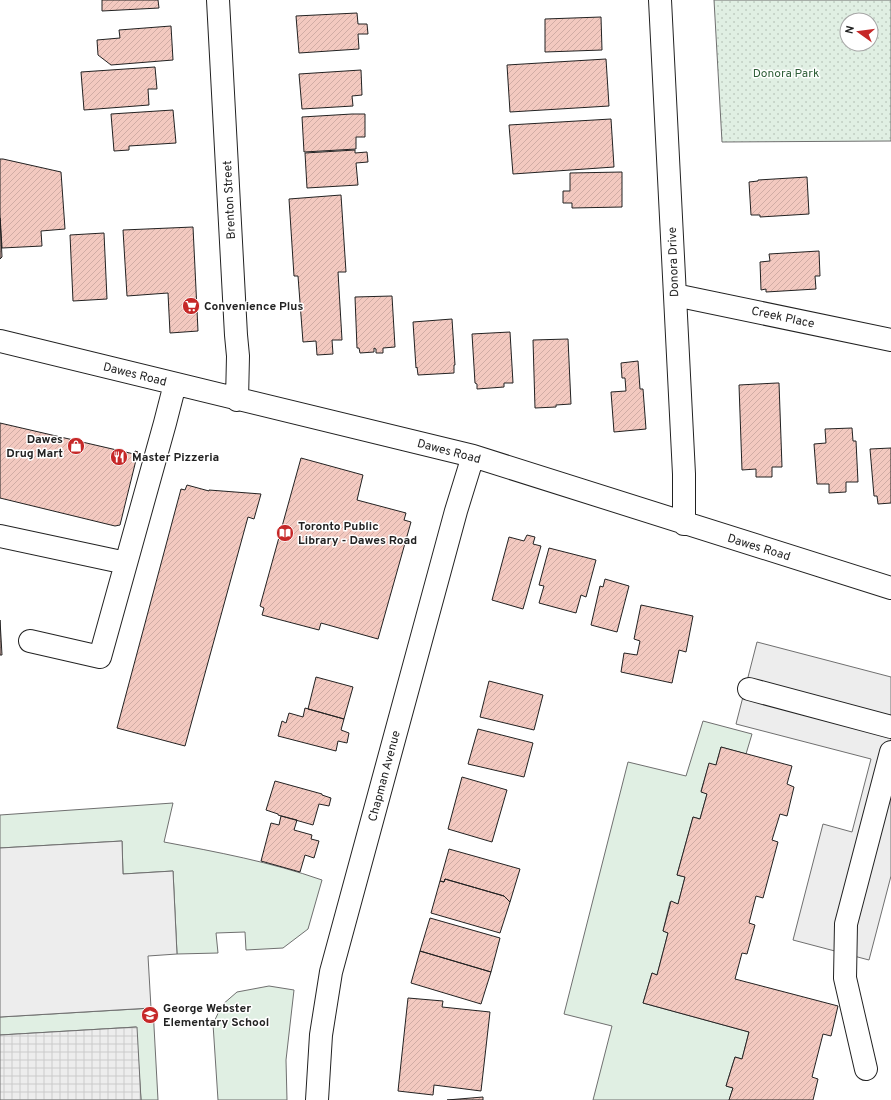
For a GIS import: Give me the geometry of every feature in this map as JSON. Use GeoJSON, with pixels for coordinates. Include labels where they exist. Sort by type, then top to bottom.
{"type":"FeatureCollection","features":[{"type":"Feature","properties":{"kind":"street","name":"Brenton Street"},"geometry":{"type":"LineString","coordinates":[[218,0],[238,356],[237,400]]}},
{"type":"Feature","properties":{"kind":"street","name":"Donora Drive"},"geometry":{"type":"LineString","coordinates":[[660,0],[684,474],[684,524]]}},
{"type":"Feature","properties":{"kind":"street","name":"Creek Place"},"geometry":{"type":"LineString","coordinates":[[674,295],[891,340]]}},
{"type":"Feature","properties":{"kind":"street","name":"Dawes Road"},"geometry":{"type":"LineString","coordinates":[[0,341],[237,400],[473,456],[684,524],[891,588]]}},
{"type":"Feature","properties":{"kind":"street"},"geometry":{"type":"LineString","coordinates":[[30,641],[100,657],[175,384]]}},
{"type":"Feature","properties":{"kind":"street","name":"Chapman Avenue"},"geometry":{"type":"LineString","coordinates":[[317,1100],[321,1035],[331,972],[456,511],[473,456]]}},
{"type":"Feature","properties":{"kind":"street"},"geometry":{"type":"LineString","coordinates":[[0,536],[126,563]]}},
{"type":"Feature","properties":{"kind":"street"},"geometry":{"type":"LineString","coordinates":[[749,689],[891,727]]}},
{"type":"Feature","properties":{"kind":"street"},"geometry":{"type":"LineString","coordinates":[[866,1069],[845,978],[846,924],[891,752]]}},
{"type":"Feature","properties":{"kind":"green space","name":"Donora Park"},"geometry":{"type":"Polygon","coordinates":[[[714,0],[891,0],[891,141],[722,142],[714,0]]]}},
{"type":"Feature","properties":{"kind":"green space"},"geometry":{"type":"Polygon","coordinates":[[[703,721],[752,734],[746,754],[721,747],[716,765],[709,764],[701,791],[707,794],[700,819],[693,817],[677,875],[685,877],[678,904],[670,902],[663,931],[668,933],[657,975],[652,973],[643,1003],[749,1032],[742,1059],[735,1057],[726,1086],[733,1088],[729,1100],[593,1100],[612,1026],[564,1014],[628,762],[686,776],[703,721]]]}},
{"type":"Feature","properties":{"kind":"green space"},"geometry":{"type":"Polygon","coordinates":[[[173,803],[164,842],[264,863],[322,880],[308,929],[283,948],[246,950],[245,932],[216,933],[218,953],[177,954],[173,871],[123,874],[122,841],[0,848],[0,815],[173,803]]]}},
{"type":"Feature","properties":{"kind":"green space"},"geometry":{"type":"Polygon","coordinates":[[[269,986],[294,990],[286,1060],[287,1100],[218,1100],[213,1024],[222,1005],[237,992],[269,986]]]}},
{"type":"Feature","properties":{"kind":"green space"},"geometry":{"type":"Polygon","coordinates":[[[153,1008],[158,1100],[141,1100],[136,1027],[0,1035],[0,1017],[153,1008]]]}},
{"type":"Feature","properties":{"kind":"shaded area"},"geometry":{"type":"Polygon","coordinates":[[[757,642],[891,677],[891,876],[869,960],[793,940],[823,824],[852,832],[871,759],[736,724],[757,642]]]}},
{"type":"Feature","properties":{"kind":"shaded area"},"geometry":{"type":"Polygon","coordinates":[[[122,841],[123,874],[173,871],[177,954],[148,956],[151,1008],[0,1017],[0,848],[122,841]]]}},
{"type":"Feature","properties":{"kind":"shaded area"},"geometry":{"type":"Polygon","coordinates":[[[137,1027],[141,1100],[0,1100],[0,1035],[137,1027]]]}},
{"type":"Feature","properties":{"kind":"building"},"geometry":{"type":"Polygon","coordinates":[[[102,0],[158,0],[159,8],[102,11],[102,0]]]}},
{"type":"Feature","properties":{"kind":"building"},"geometry":{"type":"Polygon","coordinates":[[[357,13],[358,24],[367,24],[368,34],[358,34],[359,49],[299,53],[296,16],[357,13]]]}},
{"type":"Feature","properties":{"kind":"building"},"geometry":{"type":"Polygon","coordinates":[[[601,17],[602,50],[545,52],[545,19],[601,17]]]}},
{"type":"Feature","properties":{"kind":"building"},"geometry":{"type":"Polygon","coordinates":[[[171,26],[173,60],[111,65],[98,55],[97,40],[120,38],[119,30],[171,26]]]}},
{"type":"Feature","properties":{"kind":"building"},"geometry":{"type":"Polygon","coordinates":[[[606,59],[609,106],[510,112],[507,65],[606,59]]]}},
{"type":"Feature","properties":{"kind":"building"},"geometry":{"type":"Polygon","coordinates":[[[155,67],[157,89],[148,89],[149,105],[84,110],[81,72],[155,67]]]}},
{"type":"Feature","properties":{"kind":"building"},"geometry":{"type":"Polygon","coordinates":[[[361,70],[362,95],[352,96],[353,106],[302,109],[299,74],[361,70]]]}},
{"type":"Feature","properties":{"kind":"building"},"geometry":{"type":"Polygon","coordinates":[[[173,110],[176,143],[129,146],[129,150],[114,151],[111,114],[173,110]]]}},
{"type":"Feature","properties":{"kind":"building"},"geometry":{"type":"Polygon","coordinates":[[[365,114],[365,137],[356,137],[356,149],[304,152],[302,117],[365,114]]]}},
{"type":"Feature","properties":{"kind":"building"},"geometry":{"type":"Polygon","coordinates":[[[611,119],[614,167],[513,174],[509,125],[611,119]]]}},
{"type":"Feature","properties":{"kind":"building"},"geometry":{"type":"Polygon","coordinates":[[[355,150],[355,153],[367,152],[368,162],[356,163],[358,185],[307,188],[305,153],[355,150]]]}},
{"type":"Feature","properties":{"kind":"building"},"geometry":{"type":"Polygon","coordinates":[[[0,159],[61,172],[65,229],[41,231],[42,246],[2,248],[0,215],[0,159]]]}},
{"type":"Feature","properties":{"kind":"building"},"geometry":{"type":"Polygon","coordinates":[[[622,172],[622,207],[572,208],[572,203],[563,203],[563,191],[570,191],[570,173],[622,172]]]}},
{"type":"Feature","properties":{"kind":"building"},"geometry":{"type":"Polygon","coordinates":[[[807,177],[809,214],[760,217],[760,215],[751,215],[749,182],[758,180],[807,177]]]}},
{"type":"Feature","properties":{"kind":"building"},"geometry":{"type":"Polygon","coordinates":[[[341,195],[346,272],[338,272],[342,340],[332,340],[333,354],[317,355],[316,341],[303,342],[298,276],[294,276],[289,199],[341,195]]]}},
{"type":"Feature","properties":{"kind":"building"},"geometry":{"type":"Polygon","coordinates":[[[0,218],[2,257],[0,259],[0,218]]]}},
{"type":"Feature","properties":{"kind":"building"},"geometry":{"type":"Polygon","coordinates":[[[193,227],[198,331],[170,333],[168,293],[127,296],[123,230],[193,227]]]}},
{"type":"Feature","properties":{"kind":"building"},"geometry":{"type":"Polygon","coordinates":[[[104,233],[107,299],[73,301],[70,235],[104,233]]]}},
{"type":"Feature","properties":{"kind":"building"},"geometry":{"type":"Polygon","coordinates":[[[819,251],[820,276],[815,276],[816,289],[766,292],[766,289],[761,290],[760,262],[770,261],[769,254],[819,251]]]}},
{"type":"Feature","properties":{"kind":"building"},"geometry":{"type":"Polygon","coordinates":[[[392,296],[395,347],[383,348],[383,353],[376,353],[376,349],[374,348],[374,352],[360,353],[359,348],[357,348],[355,297],[392,296]]]}},
{"type":"Feature","properties":{"kind":"building"},"geometry":{"type":"Polygon","coordinates":[[[452,319],[455,365],[454,373],[418,375],[417,367],[416,368],[413,322],[452,319]]]}},
{"type":"Feature","properties":{"kind":"building"},"geometry":{"type":"Polygon","coordinates":[[[510,332],[513,383],[504,383],[504,387],[477,389],[477,384],[475,383],[472,334],[510,332]]]}},
{"type":"Feature","properties":{"kind":"building"},"geometry":{"type":"Polygon","coordinates":[[[568,339],[571,404],[556,405],[556,407],[535,408],[533,340],[568,339]]]}},
{"type":"Feature","properties":{"kind":"building"},"geometry":{"type":"Polygon","coordinates":[[[638,361],[640,389],[643,389],[646,429],[614,432],[611,392],[626,391],[625,378],[622,378],[621,363],[638,361]]]}},
{"type":"Feature","properties":{"kind":"building"},"geometry":{"type":"Polygon","coordinates":[[[779,383],[782,467],[772,467],[772,477],[756,477],[756,469],[742,470],[739,385],[779,383]]]}},
{"type":"Feature","properties":{"kind":"building"},"geometry":{"type":"Polygon","coordinates":[[[0,423],[134,454],[135,451],[138,452],[120,525],[115,526],[0,498],[0,423]]]}},
{"type":"Feature","properties":{"kind":"building"},"geometry":{"type":"Polygon","coordinates":[[[852,428],[853,441],[856,441],[858,482],[846,482],[846,492],[829,493],[829,484],[817,484],[814,444],[826,443],[825,429],[852,428]]]}},
{"type":"Feature","properties":{"kind":"building"},"geometry":{"type":"Polygon","coordinates":[[[891,448],[891,503],[878,504],[877,496],[874,496],[870,449],[891,448]]]}},
{"type":"Feature","properties":{"kind":"building"},"geometry":{"type":"Polygon","coordinates":[[[301,458],[363,475],[357,500],[406,513],[404,520],[411,522],[378,639],[321,623],[319,630],[262,615],[264,608],[260,606],[301,458]]]}},
{"type":"Feature","properties":{"kind":"building"},"geometry":{"type":"Polygon","coordinates":[[[187,485],[209,491],[261,494],[254,519],[248,517],[185,746],[117,728],[181,489],[185,490],[187,485]]]}},
{"type":"Feature","properties":{"kind":"building"},"geometry":{"type":"Polygon","coordinates":[[[527,535],[535,537],[533,544],[541,546],[523,609],[492,600],[509,537],[524,541],[527,535]]]}},
{"type":"Feature","properties":{"kind":"building"},"geometry":{"type":"Polygon","coordinates":[[[549,548],[596,560],[586,597],[581,595],[576,613],[539,603],[544,586],[539,585],[549,548]]]}},
{"type":"Feature","properties":{"kind":"building"},"geometry":{"type":"Polygon","coordinates":[[[605,579],[629,586],[617,632],[591,625],[600,586],[603,587],[605,579]]]}},
{"type":"Feature","properties":{"kind":"building"},"geometry":{"type":"Polygon","coordinates":[[[641,605],[693,616],[686,652],[679,650],[672,683],[621,672],[624,653],[637,655],[640,641],[634,639],[641,605]]]}},
{"type":"Feature","properties":{"kind":"building"},"geometry":{"type":"Polygon","coordinates":[[[0,620],[2,655],[0,655],[0,620]]]}},
{"type":"Feature","properties":{"kind":"building"},"geometry":{"type":"Polygon","coordinates":[[[316,677],[353,687],[344,719],[308,709],[316,677]]]}},
{"type":"Feature","properties":{"kind":"building"},"geometry":{"type":"Polygon","coordinates":[[[489,681],[543,695],[534,730],[480,717],[489,681]]]}},
{"type":"Feature","properties":{"kind":"building"},"geometry":{"type":"Polygon","coordinates":[[[305,708],[344,719],[341,730],[349,733],[347,743],[338,741],[336,751],[278,736],[282,721],[286,723],[289,713],[303,717],[305,708]]]}},
{"type":"Feature","properties":{"kind":"building"},"geometry":{"type":"Polygon","coordinates":[[[478,729],[533,743],[524,777],[468,764],[478,729]]]}},
{"type":"Feature","properties":{"kind":"building"},"geometry":{"type":"Polygon","coordinates":[[[721,747],[792,766],[787,784],[794,787],[787,816],[780,814],[772,840],[778,842],[763,898],[756,896],[749,923],[755,925],[747,954],[742,953],[735,979],[838,1006],[831,1036],[823,1034],[812,1077],[818,1079],[813,1100],[729,1100],[733,1088],[726,1086],[735,1057],[742,1059],[749,1032],[643,1003],[652,973],[657,975],[668,933],[663,931],[671,901],[678,904],[685,877],[677,875],[693,817],[700,819],[707,794],[701,792],[709,763],[716,765],[721,747]]]}},
{"type":"Feature","properties":{"kind":"building"},"geometry":{"type":"Polygon","coordinates":[[[462,777],[507,790],[492,842],[448,829],[462,777]]]}},
{"type":"Feature","properties":{"kind":"building"},"geometry":{"type":"Polygon","coordinates":[[[275,781],[322,794],[331,798],[329,806],[319,804],[313,825],[266,810],[275,781]]]}},
{"type":"Feature","properties":{"kind":"building"},"geometry":{"type":"Polygon","coordinates":[[[281,816],[297,820],[294,830],[312,835],[311,839],[319,841],[314,858],[305,855],[300,872],[261,861],[271,823],[279,825],[281,816]]]}},
{"type":"Feature","properties":{"kind":"building"},"geometry":{"type":"Polygon","coordinates":[[[449,849],[520,869],[510,902],[504,896],[445,879],[444,882],[440,881],[449,849]]]}},
{"type":"Feature","properties":{"kind":"building"},"geometry":{"type":"Polygon","coordinates":[[[445,879],[504,896],[510,902],[500,933],[431,913],[440,881],[444,882],[445,879]]]}},
{"type":"Feature","properties":{"kind":"building"},"geometry":{"type":"Polygon","coordinates":[[[430,918],[500,938],[491,972],[420,951],[430,918]]]}},
{"type":"Feature","properties":{"kind":"building"},"geometry":{"type":"Polygon","coordinates":[[[420,951],[491,972],[481,1004],[411,983],[420,951]]]}},
{"type":"Feature","properties":{"kind":"building"},"geometry":{"type":"Polygon","coordinates":[[[408,998],[443,1001],[442,1007],[490,1012],[481,1091],[434,1085],[433,1095],[398,1091],[408,998]]]}},
{"type":"Feature","properties":{"kind":"building"},"geometry":{"type":"Polygon","coordinates":[[[483,1097],[483,1100],[447,1100],[483,1097]]]}},
{"type":"Feature","properties":{"kind":"place","name":"Convenience Plus"},"geometry":{"type":"Point","coordinates":[191,306]}},
{"type":"Feature","properties":{"kind":"place","name":"Dawes Drug Mart"},"geometry":{"type":"Point","coordinates":[76,446]}},
{"type":"Feature","properties":{"kind":"place","name":"Master Pizzeria"},"geometry":{"type":"Point","coordinates":[119,457]}},
{"type":"Feature","properties":{"kind":"place","name":"Toronto Public Library - Dawes Road"},"geometry":{"type":"Point","coordinates":[285,533]}},
{"type":"Feature","properties":{"kind":"place","name":"George Webster Elementary School"},"geometry":{"type":"Point","coordinates":[150,1015]}}]}
